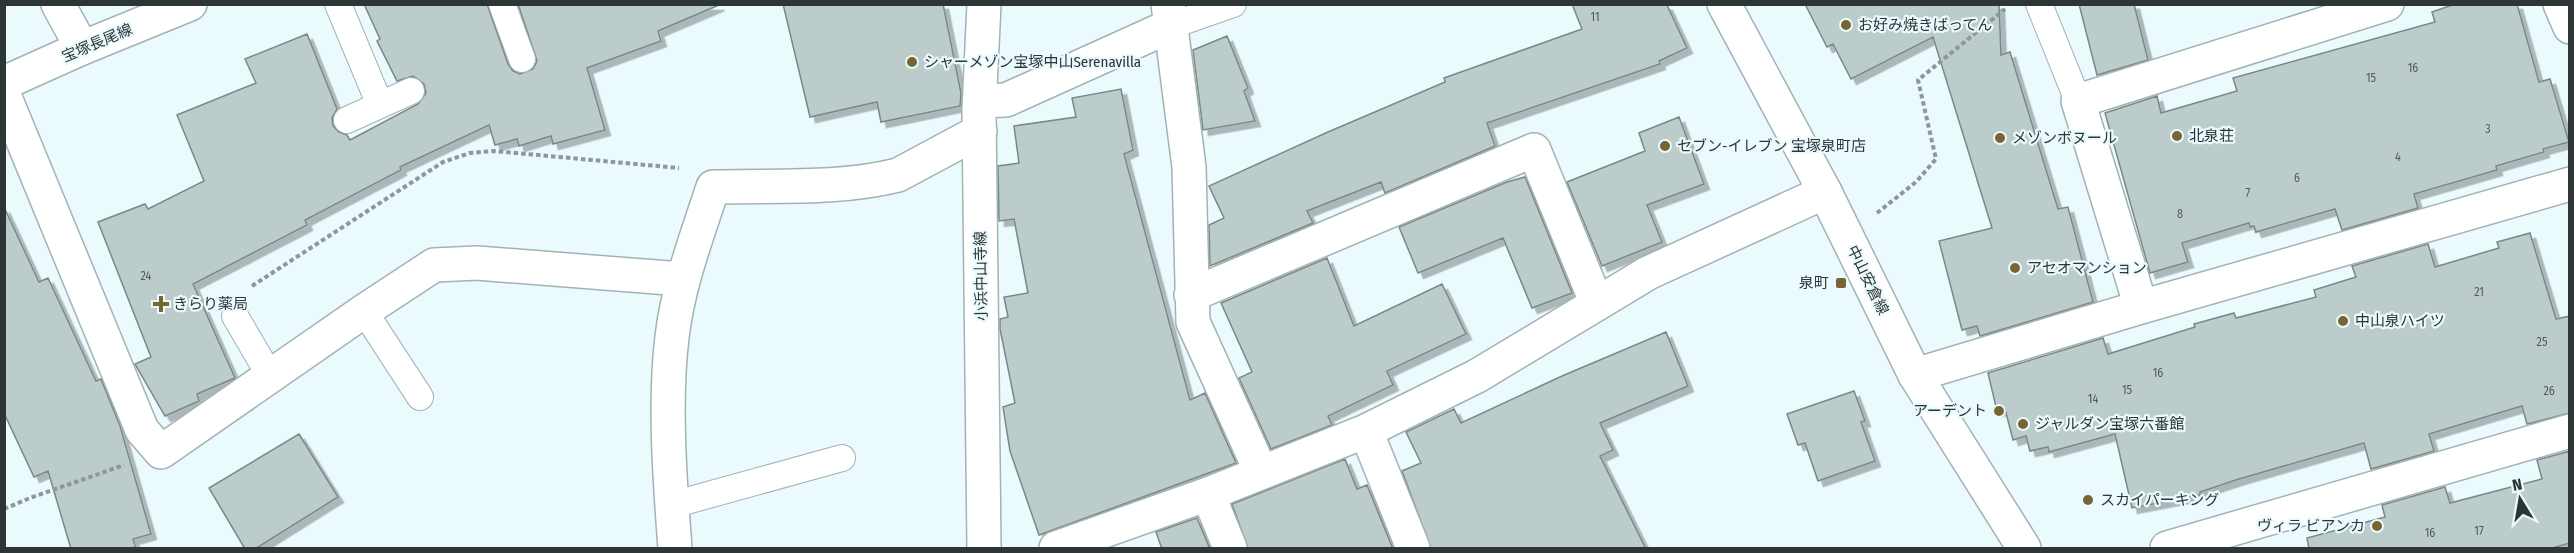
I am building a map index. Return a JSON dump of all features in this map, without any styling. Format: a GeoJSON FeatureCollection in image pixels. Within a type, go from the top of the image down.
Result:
{"type":"FeatureCollection","features":[{"type":"Feature","properties":{"kind":"street"},"geometry":{"type":"LineString","coordinates":[[58,4],[82,48]]}},
{"type":"Feature","properties":{"kind":"street","name":"宝塚長尾線"},"geometry":{"type":"LineString","coordinates":[[4,83],[190,4]]}},
{"type":"Feature","properties":{"kind":"street","name":"小浜中山寺線"},"geometry":{"type":"LineString","coordinates":[[984,4],[980,116],[984,549]]}},
{"type":"Feature","properties":{"kind":"street","name":"中山安倉線"},"geometry":{"type":"LineString","coordinates":[[1724,4],[1825,192],[1915,375],[2024,549]]}},
{"type":"Feature","properties":{"kind":"street"},"geometry":{"type":"LineString","coordinates":[[2141,307],[2078,100],[2387,4]]}},
{"type":"Feature","properties":{"kind":"street"},"geometry":{"type":"LineString","coordinates":[[2560,4],[2570,27]]}},
{"type":"Feature","properties":{"kind":"street"},"geometry":{"type":"LineString","coordinates":[[675,549],[669,412],[672,338],[682,279],[713,187],[848,183],[898,175],[1006,100],[1169,15],[1189,167],[1193,322],[1261,472]]}},
{"type":"Feature","properties":{"kind":"street"},"geometry":{"type":"LineString","coordinates":[[4,95],[141,430],[161,452],[364,310],[434,265],[477,263],[682,279]]}},
{"type":"Feature","properties":{"kind":"street"},"geometry":{"type":"LineString","coordinates":[[1191,295],[1534,150],[1597,304]]}},
{"type":"Feature","properties":{"kind":"street"},"geometry":{"type":"LineString","coordinates":[[1915,375],[2141,307],[2570,184]]}},
{"type":"Feature","properties":{"kind":"street"},"geometry":{"type":"LineString","coordinates":[[1056,549],[1208,494],[1366,431],[1477,376],[1648,273],[1825,192]]}},
{"type":"Feature","properties":{"kind":"street"},"geometry":{"type":"LineString","coordinates":[[1366,431],[1413,549]]}},
{"type":"Feature","properties":{"kind":"street"},"geometry":{"type":"LineString","coordinates":[[2168,549],[2570,431]]}},
{"type":"Feature","properties":{"kind":"street"},"geometry":{"type":"LineString","coordinates":[[1208,494],[1230,549]]}},
{"type":"Feature","properties":{"kind":"lane"},"geometry":{"type":"LineString","coordinates":[[338,4],[380,105]]}},
{"type":"Feature","properties":{"kind":"lane"},"geometry":{"type":"LineString","coordinates":[[502,4],[522,59]]}},
{"type":"Feature","properties":{"kind":"lane"},"geometry":{"type":"LineString","coordinates":[[1169,15],[1233,4]]}},
{"type":"Feature","properties":{"kind":"lane"},"geometry":{"type":"LineString","coordinates":[[2039,4],[2078,100]]}},
{"type":"Feature","properties":{"kind":"lane"},"geometry":{"type":"LineString","coordinates":[[347,120],[411,91]]}},
{"type":"Feature","properties":{"kind":"lane"},"geometry":{"type":"LineString","coordinates":[[364,310],[420,397]]}},
{"type":"Feature","properties":{"kind":"lane"},"geometry":{"type":"LineString","coordinates":[[235,316],[270,376]]}},
{"type":"Feature","properties":{"kind":"lane"},"geometry":{"type":"LineString","coordinates":[[672,505],[842,458]]}},
{"type":"Feature","properties":{"kind":"path"},"geometry":{"type":"LineString","coordinates":[[1876,213],[1916,182],[1936,159],[1918,80],[2011,4]]}},
{"type":"Feature","properties":{"kind":"path"},"geometry":{"type":"LineString","coordinates":[[235,316],[242,292],[443,162],[470,153],[494,151],[695,170],[713,187]]}},
{"type":"Feature","properties":{"kind":"path"},"geometry":{"type":"LineString","coordinates":[[4,509],[161,452]]}},
{"type":"Feature","properties":{"kind":"building"},"geometry":{"type":"Polygon","coordinates":[[[364,4],[487,4],[508,64],[513,71],[520,74],[533,69],[537,61],[518,4],[719,5],[658,31],[661,41],[587,68],[605,130],[553,144],[551,136],[519,146],[517,139],[495,145],[489,125],[400,167],[401,170],[305,220],[307,225],[193,284],[235,378],[197,394],[199,401],[165,416],[135,364],[151,357],[98,222],[145,204],[148,209],[204,181],[177,115],[256,83],[245,59],[307,34],[337,109],[332,118],[333,126],[339,132],[347,135],[350,140],[418,104],[426,93],[424,84],[413,76],[397,81],[377,41],[380,39],[364,4]]]}},
{"type":"Feature","properties":{"kind":"building"},"geometry":{"type":"Polygon","coordinates":[[[783,4],[943,4],[961,93],[960,106],[881,122],[877,102],[810,117],[783,4]]]}},
{"type":"Feature","properties":{"kind":"building"},"geometry":{"type":"Polygon","coordinates":[[[1572,4],[1667,5],[1687,48],[1659,61],[1660,64],[1487,123],[1495,146],[1385,193],[1381,182],[1307,211],[1313,223],[1210,266],[1209,225],[1224,218],[1209,186],[1445,82],[1444,78],[1582,29],[1572,4]]]}},
{"type":"Feature","properties":{"kind":"building"},"geometry":{"type":"Polygon","coordinates":[[[1805,4],[1999,4],[2001,55],[2010,52],[2058,209],[2068,207],[2093,302],[1980,336],[1977,326],[1962,330],[1939,241],[1992,228],[1933,37],[1851,79],[1833,44],[1827,47],[1805,4]]]}},
{"type":"Feature","properties":{"kind":"building"},"geometry":{"type":"Polygon","coordinates":[[[2079,4],[2134,4],[2148,60],[2097,75],[2079,4]]]}},
{"type":"Feature","properties":{"kind":"building"},"geometry":{"type":"Polygon","coordinates":[[[2455,4],[2517,4],[2539,82],[2550,79],[2569,142],[2496,166],[2497,170],[2414,194],[2418,208],[2342,230],[2335,209],[2256,232],[2254,226],[2250,227],[2249,223],[2182,243],[2188,262],[2150,273],[2105,113],[2157,96],[2161,113],[2237,91],[2233,78],[2435,22],[2432,12],[2455,4]]]}},
{"type":"Feature","properties":{"kind":"building"},"geometry":{"type":"Polygon","coordinates":[[[1227,36],[1248,88],[1244,91],[1255,121],[1203,130],[1193,50],[1227,36]]]}},
{"type":"Feature","properties":{"kind":"building"},"geometry":{"type":"Polygon","coordinates":[[[1121,89],[1133,150],[1124,154],[1190,400],[1205,393],[1236,463],[1039,535],[1010,451],[1003,407],[1015,403],[1000,329],[1000,319],[1008,317],[1004,297],[1028,293],[1014,219],[999,221],[998,166],[1019,163],[1014,126],[1076,117],[1072,98],[1121,89]]]}},
{"type":"Feature","properties":{"kind":"building"},"geometry":{"type":"Polygon","coordinates":[[[1679,117],[1704,184],[1647,205],[1662,242],[1602,266],[1567,182],[1645,151],[1639,133],[1679,117]]]}},
{"type":"Feature","properties":{"kind":"building"},"geometry":{"type":"Polygon","coordinates":[[[1525,177],[1572,293],[1532,308],[1503,238],[1418,273],[1399,227],[1507,182],[1525,177]]]}},
{"type":"Feature","properties":{"kind":"building"},"geometry":{"type":"Polygon","coordinates":[[[4,207],[39,282],[48,278],[96,381],[101,379],[120,426],[151,534],[133,539],[136,549],[71,549],[48,471],[34,477],[4,413],[4,207]]]}},
{"type":"Feature","properties":{"kind":"building"},"geometry":{"type":"Polygon","coordinates":[[[2530,233],[2556,319],[2570,316],[2570,413],[2527,424],[2522,406],[2429,434],[2434,451],[2371,469],[2364,443],[2239,479],[2200,492],[2200,495],[2132,508],[2115,434],[2049,452],[2048,447],[2030,451],[2026,436],[2013,440],[2005,409],[1997,411],[1988,373],[2103,338],[2108,354],[2195,327],[2194,324],[2234,313],[2236,318],[2316,297],[2314,290],[2356,277],[2352,266],[2428,244],[2435,267],[2499,248],[2497,242],[2530,233]]]}},
{"type":"Feature","properties":{"kind":"building"},"geometry":{"type":"Polygon","coordinates":[[[1327,258],[1354,326],[1442,284],[1466,334],[1387,371],[1393,385],[1328,416],[1332,425],[1271,449],[1239,378],[1252,372],[1221,303],[1327,258]]]}},
{"type":"Feature","properties":{"kind":"building"},"geometry":{"type":"Polygon","coordinates":[[[1666,332],[1688,386],[1600,423],[1613,450],[1600,456],[1646,549],[1431,549],[1402,471],[1421,463],[1406,432],[1454,409],[1461,423],[1562,376],[1666,332]]]}},
{"type":"Feature","properties":{"kind":"building"},"geometry":{"type":"Polygon","coordinates":[[[1854,391],[1865,421],[1861,422],[1875,461],[1818,481],[1805,443],[1798,445],[1787,414],[1854,391]]]}},
{"type":"Feature","properties":{"kind":"building"},"geometry":{"type":"Polygon","coordinates":[[[299,434],[338,497],[255,549],[245,549],[209,488],[299,434]]]}},
{"type":"Feature","properties":{"kind":"building"},"geometry":{"type":"Polygon","coordinates":[[[2570,451],[2570,543],[2549,549],[2309,549],[2307,538],[2385,517],[2382,505],[2445,487],[2450,503],[2542,479],[2537,460],[2570,451]]]}},
{"type":"Feature","properties":{"kind":"building"},"geometry":{"type":"Polygon","coordinates":[[[1345,459],[1357,489],[1367,485],[1393,549],[1248,549],[1232,504],[1345,459]]]}},
{"type":"Feature","properties":{"kind":"building"},"geometry":{"type":"Polygon","coordinates":[[[1197,518],[1210,549],[1162,549],[1156,532],[1197,518]]]}},
{"type":"Feature","properties":{"kind":"place","name":"お好み焼きばってん"},"geometry":{"type":"Point","coordinates":[1846,25]}},
{"type":"Feature","properties":{"kind":"place","name":"シャーメゾン宝塚中山Serenavilla"},"geometry":{"type":"Point","coordinates":[912,62]}},
{"type":"Feature","properties":{"kind":"place","name":"北泉荘"},"geometry":{"type":"Point","coordinates":[2177,136]}},
{"type":"Feature","properties":{"kind":"place","name":"メゾンボヌール"},"geometry":{"type":"Point","coordinates":[2000,138]}},
{"type":"Feature","properties":{"kind":"place","name":"セブン-イレブン 宝塚泉町店"},"geometry":{"type":"Point","coordinates":[1665,146]}},
{"type":"Feature","properties":{"kind":"place","name":"アセオマンション"},"geometry":{"type":"Point","coordinates":[2015,268]}},
{"type":"Feature","properties":{"kind":"place","name":"泉町"},"geometry":{"type":"Point","coordinates":[1841,283]}},
{"type":"Feature","properties":{"kind":"place","name":"きらり薬局"},"geometry":{"type":"Point","coordinates":[161,304]}},
{"type":"Feature","properties":{"kind":"place","name":"中山泉ハイツ"},"geometry":{"type":"Point","coordinates":[2343,321]}},
{"type":"Feature","properties":{"kind":"place","name":"アーデント"},"geometry":{"type":"Point","coordinates":[1999,411]}},
{"type":"Feature","properties":{"kind":"place","name":"ジャルダン宝塚六番館"},"geometry":{"type":"Point","coordinates":[2023,424]}},
{"type":"Feature","properties":{"kind":"place","name":"スカイパーキング"},"geometry":{"type":"Point","coordinates":[2088,500]}},
{"type":"Feature","properties":{"kind":"place","name":"ヴィラ ビアンカ"},"geometry":{"type":"Point","coordinates":[2377,526]}}]}
